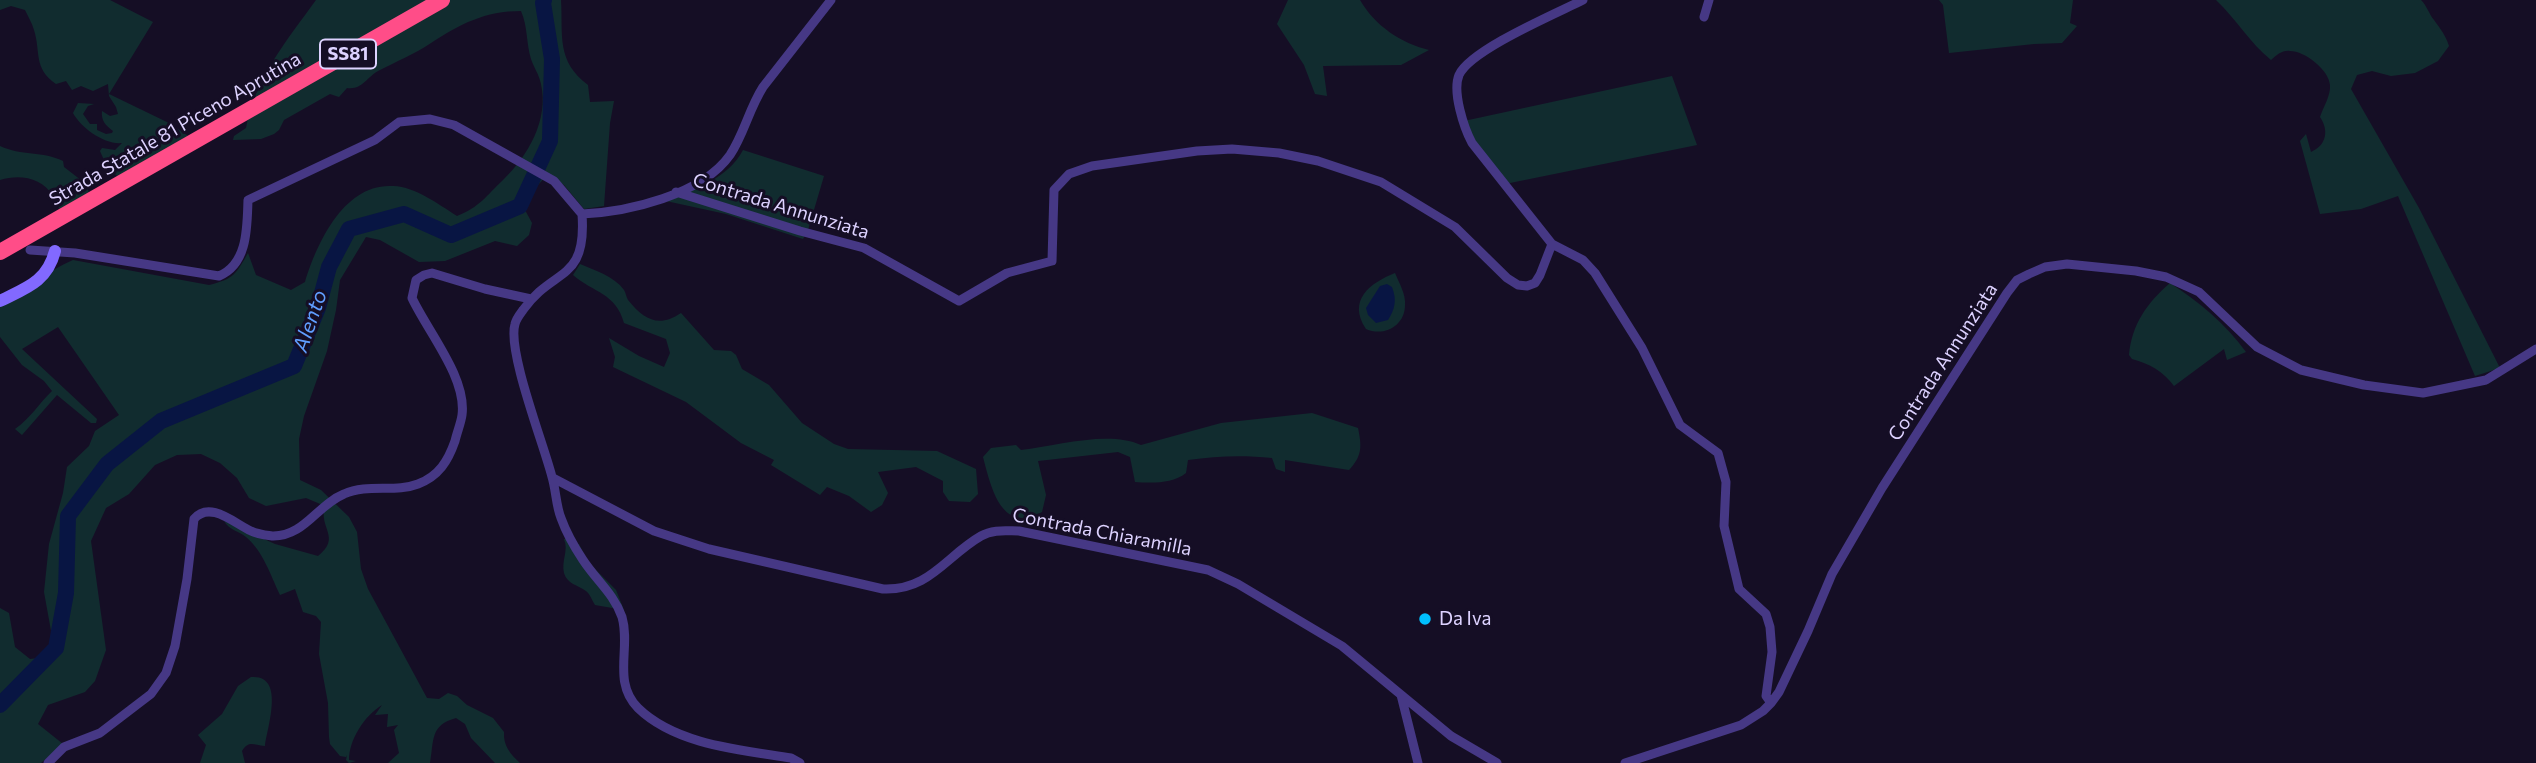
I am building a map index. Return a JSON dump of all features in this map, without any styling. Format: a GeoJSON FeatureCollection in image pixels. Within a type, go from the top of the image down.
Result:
{"type":"FeatureCollection","features":[{"type":"Feature","properties":{"kind":"highway","name":"Strada Statale 81 Piceno Aprutina"},"geometry":{"type":"LineString","coordinates":[[0,252],[442,0]]}},
{"type":"Feature","properties":{"kind":"street","name":"Contrada Annunziata"},"geometry":{"type":"LineString","coordinates":[[582,214],[641,206],[702,180],[719,167],[730,156],[740,138],[754,102],[831,0]]}},
{"type":"Feature","properties":{"kind":"street"},"geometry":{"type":"LineString","coordinates":[[1583,0],[1475,56],[1459,75],[1457,87],[1464,126],[1472,143],[1552,244],[1583,260],[1595,273],[1642,348],[1680,425],[1718,453],[1726,482],[1724,526],[1739,589],[1766,614],[1770,627],[1772,652],[1766,696],[1770,703]]}},
{"type":"Feature","properties":{"kind":"street"},"geometry":{"type":"LineString","coordinates":[[1704,17],[1709,0]]}},
{"type":"Feature","properties":{"kind":"street"},"geometry":{"type":"LineString","coordinates":[[30,250],[75,253],[219,276],[233,268],[239,258],[245,240],[248,200],[375,140],[399,122],[430,119],[454,125],[554,181],[582,214],[582,249],[576,261],[560,278],[531,299],[514,324],[514,339],[522,378],[553,478],[560,517],[583,560],[614,599],[621,617],[624,637],[623,683],[637,707],[676,733],[791,758],[800,763]]}},
{"type":"Feature","properties":{"kind":"street","name":"Contrada Annunziata"},"geometry":{"type":"LineString","coordinates":[[676,192],[864,248],[959,301],[1007,273],[1052,261],[1054,190],[1069,174],[1092,166],[1197,151],[1232,149],[1279,153],[1318,161],[1381,182],[1455,227],[1507,278],[1518,285],[1535,283],[1552,244]]}},
{"type":"Feature","properties":{"kind":"street"},"geometry":{"type":"LineString","coordinates":[[0,301],[26,288],[47,273],[55,251]]}},
{"type":"Feature","properties":{"kind":"street","name":"Contrada Annunziata"},"geometry":{"type":"LineString","coordinates":[[1625,763],[1741,725],[1763,711],[1770,703],[1779,692],[1832,574],[1882,488],[2007,293],[2017,280],[2029,274],[2045,267],[2067,264],[2166,277],[2199,292],[2257,347],[2301,370],[2376,387],[2423,393],[2486,380],[2536,349]]}},
{"type":"Feature","properties":{"kind":"street"},"geometry":{"type":"LineString","coordinates":[[48,763],[64,747],[100,733],[151,694],[166,673],[175,646],[196,515],[209,511],[251,531],[271,536],[285,535],[299,529],[344,494],[360,490],[413,486],[429,479],[442,468],[452,450],[463,414],[458,380],[412,298],[416,280],[424,275],[440,274],[485,289],[531,299]]}},
{"type":"Feature","properties":{"kind":"street","name":"Contrada Chiaramilla"},"geometry":{"type":"LineString","coordinates":[[553,478],[654,531],[709,549],[883,589],[899,590],[925,580],[981,536],[996,531],[1019,530],[1208,570],[1238,584],[1342,646],[1451,736],[1497,763]]}},
{"type":"Feature","properties":{"kind":"street"},"geometry":{"type":"LineString","coordinates":[[1401,695],[1418,763]]}},
{"type":"Feature","properties":{"kind":"green space"},"geometry":{"type":"Polygon","coordinates":[[[0,0],[110,0],[153,22],[109,94],[171,124],[191,138],[121,177],[113,173],[100,151],[102,148],[115,150],[122,143],[108,141],[94,134],[73,113],[78,103],[94,104],[88,106],[83,114],[90,124],[97,124],[97,130],[106,134],[112,133],[102,114],[102,111],[110,116],[118,114],[109,96],[108,84],[93,91],[81,86],[72,90],[66,81],[56,84],[41,66],[34,30],[25,10],[11,6],[0,10],[0,0]]]}},
{"type":"Feature","properties":{"kind":"green space"},"geometry":{"type":"Polygon","coordinates":[[[316,0],[561,0],[563,47],[571,67],[588,85],[590,102],[614,101],[604,206],[584,209],[564,185],[547,175],[530,194],[525,210],[532,223],[529,235],[517,246],[495,241],[445,261],[419,262],[380,240],[366,237],[340,280],[327,351],[304,416],[299,439],[300,480],[321,490],[349,517],[357,532],[361,569],[368,589],[427,698],[439,699],[448,693],[493,718],[504,732],[508,749],[520,763],[495,763],[471,738],[465,724],[456,718],[437,729],[430,763],[388,763],[399,753],[394,730],[398,725],[387,727],[388,714],[375,715],[382,705],[369,715],[355,737],[349,760],[356,761],[349,763],[346,760],[347,755],[340,756],[330,744],[329,737],[328,703],[319,654],[321,622],[316,616],[303,612],[295,589],[280,595],[257,549],[224,521],[275,544],[318,556],[325,549],[329,538],[324,520],[325,506],[306,498],[266,506],[249,498],[237,478],[220,463],[201,454],[177,455],[155,465],[129,494],[106,508],[91,541],[106,650],[95,681],[85,692],[48,705],[38,724],[63,744],[41,763],[0,763],[0,608],[9,613],[15,647],[30,659],[39,658],[48,652],[52,636],[44,592],[49,544],[67,467],[89,446],[95,431],[119,415],[58,327],[22,349],[97,419],[96,423],[91,423],[57,395],[22,435],[15,429],[52,391],[44,381],[22,365],[0,337],[0,305],[73,260],[209,285],[233,275],[248,253],[256,275],[291,290],[305,282],[317,250],[335,218],[360,194],[376,188],[402,187],[426,197],[457,216],[465,213],[477,205],[521,160],[539,124],[543,97],[540,80],[529,53],[521,11],[496,13],[463,25],[378,71],[360,85],[347,88],[339,97],[330,94],[284,120],[274,134],[261,139],[233,140],[234,136],[246,128],[250,110],[264,76],[316,0]]]}},
{"type":"Feature","properties":{"kind":"green space"},"geometry":{"type":"Polygon","coordinates":[[[1288,0],[1360,0],[1373,18],[1390,32],[1429,50],[1401,65],[1323,66],[1327,96],[1315,94],[1304,65],[1277,24],[1288,0]]]}},
{"type":"Feature","properties":{"kind":"green space"},"geometry":{"type":"Polygon","coordinates":[[[1939,0],[2073,0],[2070,23],[2077,26],[2062,43],[1949,53],[1943,5],[1939,0]]]}},
{"type":"Feature","properties":{"kind":"green space"},"geometry":{"type":"Polygon","coordinates":[[[2216,0],[2423,2],[2449,46],[2438,61],[2415,73],[2391,76],[2372,71],[2357,75],[2351,89],[2419,208],[2500,368],[2475,376],[2398,196],[2361,209],[2320,214],[2300,141],[2306,134],[2311,152],[2325,137],[2325,127],[2320,117],[2329,93],[2329,79],[2315,62],[2296,52],[2284,51],[2271,60],[2216,0]]]}},
{"type":"Feature","properties":{"kind":"green space"},"geometry":{"type":"Polygon","coordinates":[[[1672,76],[1697,145],[1505,184],[1472,138],[1464,121],[1672,76]]]}},
{"type":"Feature","properties":{"kind":"green space"},"geometry":{"type":"Polygon","coordinates":[[[0,146],[63,161],[64,167],[86,184],[89,193],[61,212],[53,196],[36,181],[22,177],[0,180],[0,146]]]}},
{"type":"Feature","properties":{"kind":"green space"},"geometry":{"type":"Polygon","coordinates":[[[743,150],[824,176],[803,239],[726,214],[666,201],[719,176],[729,169],[743,150]]]}},
{"type":"Feature","properties":{"kind":"green space"},"geometry":{"type":"Polygon","coordinates":[[[580,264],[615,281],[634,307],[652,320],[666,320],[681,313],[714,350],[731,351],[736,355],[742,369],[769,385],[802,423],[834,444],[848,449],[937,451],[976,469],[978,494],[970,502],[949,501],[943,492],[943,481],[916,467],[878,472],[888,493],[882,505],[871,512],[849,496],[827,487],[820,495],[771,465],[774,460],[741,443],[686,402],[613,367],[615,357],[609,338],[664,367],[670,353],[666,339],[624,323],[616,305],[610,299],[573,275],[580,264]]]}},
{"type":"Feature","properties":{"kind":"green space"},"geometry":{"type":"Polygon","coordinates":[[[1395,273],[1405,301],[1401,319],[1392,328],[1380,332],[1366,329],[1361,319],[1360,301],[1370,287],[1395,273]]]}},
{"type":"Feature","properties":{"kind":"green space"},"geometry":{"type":"Polygon","coordinates":[[[2170,283],[2211,314],[2246,352],[2227,360],[2224,349],[2174,386],[2161,372],[2132,359],[2129,355],[2133,333],[2142,315],[2154,298],[2170,283]]]}},
{"type":"Feature","properties":{"kind":"green space"},"geometry":{"type":"Polygon","coordinates":[[[1312,413],[1358,428],[1360,451],[1349,470],[1285,460],[1285,472],[1276,469],[1272,458],[1219,457],[1188,460],[1186,473],[1180,477],[1148,483],[1135,482],[1130,457],[1118,452],[1038,461],[1046,495],[1042,512],[1028,517],[1017,517],[1007,513],[994,494],[983,457],[991,448],[1016,445],[1021,450],[1082,440],[1113,439],[1141,445],[1221,423],[1312,413]]]}},
{"type":"Feature","properties":{"kind":"green space"},"geometry":{"type":"Polygon","coordinates":[[[569,538],[572,543],[579,544],[588,562],[616,590],[624,610],[595,605],[587,592],[568,580],[563,569],[566,547],[564,539],[569,538]]]}},
{"type":"Feature","properties":{"kind":"green space"},"geometry":{"type":"Polygon","coordinates":[[[251,677],[262,678],[271,693],[271,715],[265,746],[247,745],[242,751],[245,763],[200,763],[206,745],[198,735],[222,714],[238,686],[251,677]]]}},
{"type":"Feature","properties":{"kind":"shaded area"},"geometry":{"type":"Polygon","coordinates":[[[1387,284],[1394,292],[1394,308],[1388,320],[1376,323],[1368,315],[1366,308],[1380,286],[1387,284]]]}},
{"type":"Feature","properties":{"kind":"waterway","name":"Alento"},"geometry":{"type":"LineString","coordinates":[[0,705],[56,648],[66,593],[68,516],[107,464],[161,421],[294,366],[318,308],[329,267],[349,229],[404,214],[451,235],[520,206],[550,141],[552,59],[544,0]]}},
{"type":"Feature","properties":{"kind":"place","name":"Da Iva"},"geometry":{"type":"Point","coordinates":[1425,619]}}]}
